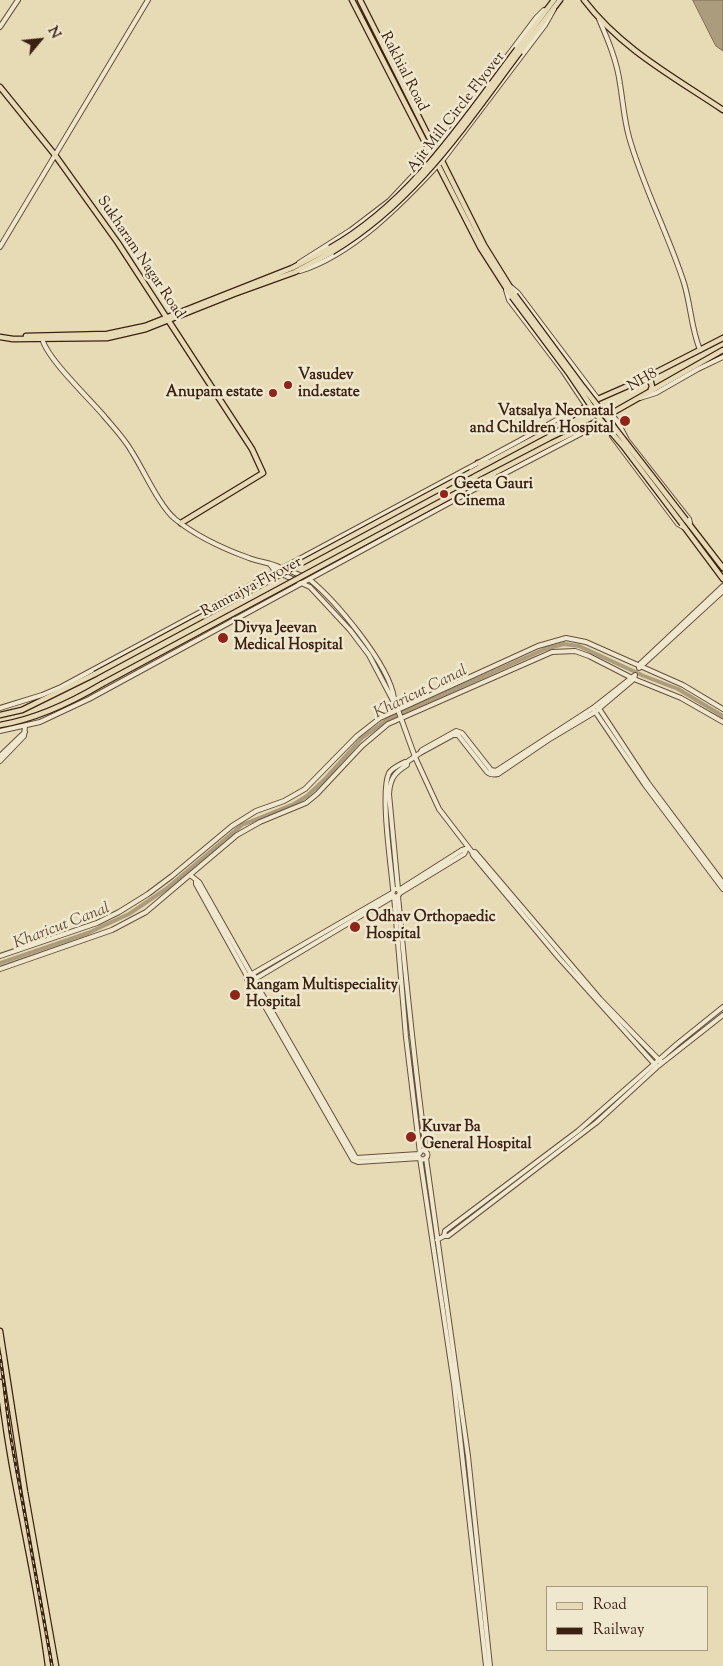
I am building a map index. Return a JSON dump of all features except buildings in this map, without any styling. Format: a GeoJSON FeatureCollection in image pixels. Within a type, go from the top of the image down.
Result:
{"type":"FeatureCollection","features":[{"type":"Feature","properties":{"kind":"main road","name":"Rakhial Road"},"geometry":{"type":"LineString","coordinates":[[352,0],[432,156]]}},
{"type":"Feature","properties":{"kind":"main road","name":"Rakhial Road"},"geometry":{"type":"LineString","coordinates":[[360,0],[436,151]]}},
{"type":"Feature","properties":{"kind":"main road"},"geometry":{"type":"LineString","coordinates":[[552,7],[554,0]]}},
{"type":"Feature","properties":{"kind":"main road"},"geometry":{"type":"LineString","coordinates":[[552,7],[560,0]]}},
{"type":"Feature","properties":{"kind":"main road"},"geometry":{"type":"LineString","coordinates":[[586,0],[600,18],[646,56],[723,109]]}},
{"type":"Feature","properties":{"kind":"main road","name":"Ajit Mill Circle Flyover"},"geometry":{"type":"LineString","coordinates":[[0,336],[13,339],[107,338],[146,329],[293,270],[331,250],[387,207],[425,170],[552,7]]}},
{"type":"Feature","properties":{"kind":"main road","name":"Sukharam Nagar Road"},"geometry":{"type":"LineString","coordinates":[[0,87],[55,155],[118,243],[252,449],[264,473],[181,523]]}},
{"type":"Feature","properties":{"kind":"main road"},"geometry":{"type":"LineString","coordinates":[[442,161],[506,285]]}},
{"type":"Feature","properties":{"kind":"main road"},"geometry":{"type":"LineString","coordinates":[[438,166],[480,248],[599,418],[723,568]]}},
{"type":"Feature","properties":{"kind":"main road"},"geometry":{"type":"LineString","coordinates":[[513,296],[684,522]]}},
{"type":"Feature","properties":{"kind":"main road","name":"NH8"},"geometry":{"type":"LineString","coordinates":[[541,435],[598,399],[644,379],[723,338]]}},
{"type":"Feature","properties":{"kind":"main road","name":"NH8"},"geometry":{"type":"LineString","coordinates":[[494,473],[505,470],[546,445],[612,414],[723,350]]}},
{"type":"Feature","properties":{"kind":"main road"},"geometry":{"type":"LineString","coordinates":[[644,379],[652,384],[650,391]]}},
{"type":"Feature","properties":{"kind":"main road"},"geometry":{"type":"LineString","coordinates":[[541,435],[546,445]]}},
{"type":"Feature","properties":{"kind":"main road","name":"Ramrajya Flyover"},"geometry":{"type":"LineString","coordinates":[[0,715],[22,710],[81,682],[541,435]]}},
{"type":"Feature","properties":{"kind":"main road"},"geometry":{"type":"LineString","coordinates":[[478,463],[490,462]]}},
{"type":"Feature","properties":{"kind":"main road"},"geometry":{"type":"LineString","coordinates":[[487,483],[494,473]]}},
{"type":"Feature","properties":{"kind":"main road","name":"Ramrajya Flyover"},"geometry":{"type":"LineString","coordinates":[[20,721],[40,715],[83,695],[207,626],[494,473]]}},
{"type":"Feature","properties":{"kind":"main road"},"geometry":{"type":"LineString","coordinates":[[689,528],[723,579]]}},
{"type":"Feature","properties":{"kind":"main road"},"geometry":{"type":"LineString","coordinates":[[81,682],[88,673]]}},
{"type":"Feature","properties":{"kind":"main road"},"geometry":{"type":"LineString","coordinates":[[0,725],[20,721]]}},
{"type":"Feature","properties":{"kind":"main road"},"geometry":{"type":"LineString","coordinates":[[0,1331],[13,1422],[56,1666]]}},
{"type":"Feature","properties":{"kind":"main road"},"geometry":{"type":"LineString","coordinates":[[0,1382],[13,1477],[38,1602],[48,1666]]}},
{"type":"Feature","properties":{"kind":"street"},"geometry":{"type":"LineString","coordinates":[[0,27],[18,0]]}},
{"type":"Feature","properties":{"kind":"street"},"geometry":{"type":"LineString","coordinates":[[0,247],[148,0]]}},
{"type":"Feature","properties":{"kind":"street"},"geometry":{"type":"LineString","coordinates":[[293,270],[352,230],[389,201],[432,156],[536,18],[552,7]]}},
{"type":"Feature","properties":{"kind":"street"},"geometry":{"type":"LineString","coordinates":[[293,270],[309,268],[338,253],[395,210],[442,161],[540,32],[552,7]]}},
{"type":"Feature","properties":{"kind":"street"},"geometry":{"type":"LineString","coordinates":[[600,18],[614,58],[626,124],[638,166],[671,244],[685,285],[691,309],[691,324],[700,350]]}},
{"type":"Feature","properties":{"kind":"street"},"geometry":{"type":"LineString","coordinates":[[436,151],[442,161]]}},
{"type":"Feature","properties":{"kind":"street"},"geometry":{"type":"LineString","coordinates":[[432,156],[438,166]]}},
{"type":"Feature","properties":{"kind":"street"},"geometry":{"type":"LineString","coordinates":[[506,285],[518,293],[598,399]]}},
{"type":"Feature","properties":{"kind":"street"},"geometry":{"type":"LineString","coordinates":[[0,708],[42,695],[88,673],[574,410],[585,408],[563,371],[509,300],[506,285]]}},
{"type":"Feature","properties":{"kind":"street"},"geometry":{"type":"LineString","coordinates":[[42,338],[46,349],[59,366],[132,450],[160,499],[174,518],[194,532],[249,558],[309,579],[322,590],[360,634],[383,672],[393,692],[394,700]]}},
{"type":"Feature","properties":{"kind":"street"},"geometry":{"type":"LineString","coordinates":[[634,400],[656,393],[723,357]]}},
{"type":"Feature","properties":{"kind":"street"},"geometry":{"type":"LineString","coordinates":[[598,421],[613,437],[678,524],[689,528],[689,519],[627,440],[612,414]]}},
{"type":"Feature","properties":{"kind":"street"},"geometry":{"type":"LineString","coordinates":[[0,731],[34,724],[89,699],[487,483],[505,470],[584,432],[592,424]]}},
{"type":"Feature","properties":{"kind":"street"},"geometry":{"type":"LineString","coordinates":[[270,564],[275,571],[310,587],[350,630],[369,655],[394,700],[415,757],[439,809],[467,849],[475,852],[600,999],[661,1062]]}},
{"type":"Feature","properties":{"kind":"street"},"geometry":{"type":"LineString","coordinates":[[490,1666],[468,1456],[414,1060],[386,802],[386,785],[391,771],[454,731],[462,732],[491,770],[496,773],[596,708],[634,676],[723,586]]}},
{"type":"Feature","properties":{"kind":"street"},"geometry":{"type":"LineString","coordinates":[[640,668],[723,591]]}},
{"type":"Feature","properties":{"kind":"street"},"geometry":{"type":"LineString","coordinates":[[0,956],[97,923],[148,894],[232,826],[256,811],[284,801],[305,790],[357,736],[380,718],[538,646],[566,638],[586,642],[640,668],[682,685],[723,709]]}},
{"type":"Feature","properties":{"kind":"street"},"geometry":{"type":"LineString","coordinates":[[0,969],[112,930],[146,912],[237,835],[260,822],[306,803],[317,794],[362,746],[388,724],[552,652],[575,651],[589,656],[681,698],[723,722]]}},
{"type":"Feature","properties":{"kind":"street"},"geometry":{"type":"LineString","coordinates":[[596,708],[648,783],[723,883]]}},
{"type":"Feature","properties":{"kind":"street"},"geometry":{"type":"LineString","coordinates":[[596,708],[645,785],[723,889]]}},
{"type":"Feature","properties":{"kind":"street"},"geometry":{"type":"LineString","coordinates":[[0,761],[24,736],[25,726],[20,721]]}},
{"type":"Feature","properties":{"kind":"street"},"geometry":{"type":"LineString","coordinates":[[0,756],[25,732]]}},
{"type":"Feature","properties":{"kind":"street"},"geometry":{"type":"LineString","coordinates":[[252,977],[334,933],[462,850],[467,849]]}},
{"type":"Feature","properties":{"kind":"street"},"geometry":{"type":"LineString","coordinates":[[472,852],[542,937],[656,1066]]}},
{"type":"Feature","properties":{"kind":"street"},"geometry":{"type":"LineString","coordinates":[[190,875],[196,881],[196,884],[356,1158],[419,1155],[423,1151],[426,1152]]}},
{"type":"Feature","properties":{"kind":"street"},"geometry":{"type":"LineString","coordinates":[[396,892],[406,1037],[419,1155],[454,1384],[486,1666]]}},
{"type":"Feature","properties":{"kind":"street"},"geometry":{"type":"LineString","coordinates":[[661,1062],[723,1007]]}},
{"type":"Feature","properties":{"kind":"street"},"geometry":{"type":"LineString","coordinates":[[433,1243],[444,1236],[445,1231],[594,1118],[661,1062],[723,1015]]}},
{"type":"Feature","properties":{"kind":"street"},"geometry":{"type":"LineString","coordinates":[[419,1155],[422,1160],[426,1158]]}},
{"type":"Feature","properties":{"kind":"street"},"geometry":{"type":"LineString","coordinates":[[0,1382],[8,1382]]}},
{"type":"Feature","properties":{"kind":"shaded area"},"geometry":{"type":"Polygon","coordinates":[[[693,0],[723,0],[723,51],[716,46],[693,0]]]}},
{"type":"Feature","properties":{"kind":"waterway","name":"Kharicut Canal"},"geometry":{"type":"LineString","coordinates":[[0,963],[88,933],[129,914],[166,889],[242,825],[294,804],[307,796],[362,738],[388,719],[545,649],[564,644],[579,646],[644,676],[678,689],[723,716]]}},
{"type":"Feature","properties":{"kind":"railway"},"geometry":{"type":"LineString","coordinates":[[0,1355],[10,1433],[52,1666]]}},
{"type":"Feature","properties":{"kind":"place","name":"Vasudev ind.estate"},"geometry":{"type":"Point","coordinates":[288,385]}},
{"type":"Feature","properties":{"kind":"place","name":"Anupam estate"},"geometry":{"type":"Point","coordinates":[273,393]}},
{"type":"Feature","properties":{"kind":"place","name":"Vatsalya Neonatal and Children Hospital"},"geometry":{"type":"Point","coordinates":[625,421]}},
{"type":"Feature","properties":{"kind":"place","name":"Geeta Gauri Cinema"},"geometry":{"type":"Point","coordinates":[444,494]}},
{"type":"Feature","properties":{"kind":"place","name":"Divya Jeevan Medical Hospital"},"geometry":{"type":"Point","coordinates":[223,638]}},
{"type":"Feature","properties":{"kind":"place","name":"Odhav Orthopaedic Hospital"},"geometry":{"type":"Point","coordinates":[355,927]}},
{"type":"Feature","properties":{"kind":"place","name":"Rangam Multispeciality Hospital"},"geometry":{"type":"Point","coordinates":[235,995]}},
{"type":"Feature","properties":{"kind":"place","name":"Kuvar Ba General Hospital"},"geometry":{"type":"Point","coordinates":[411,1137]}}]}
